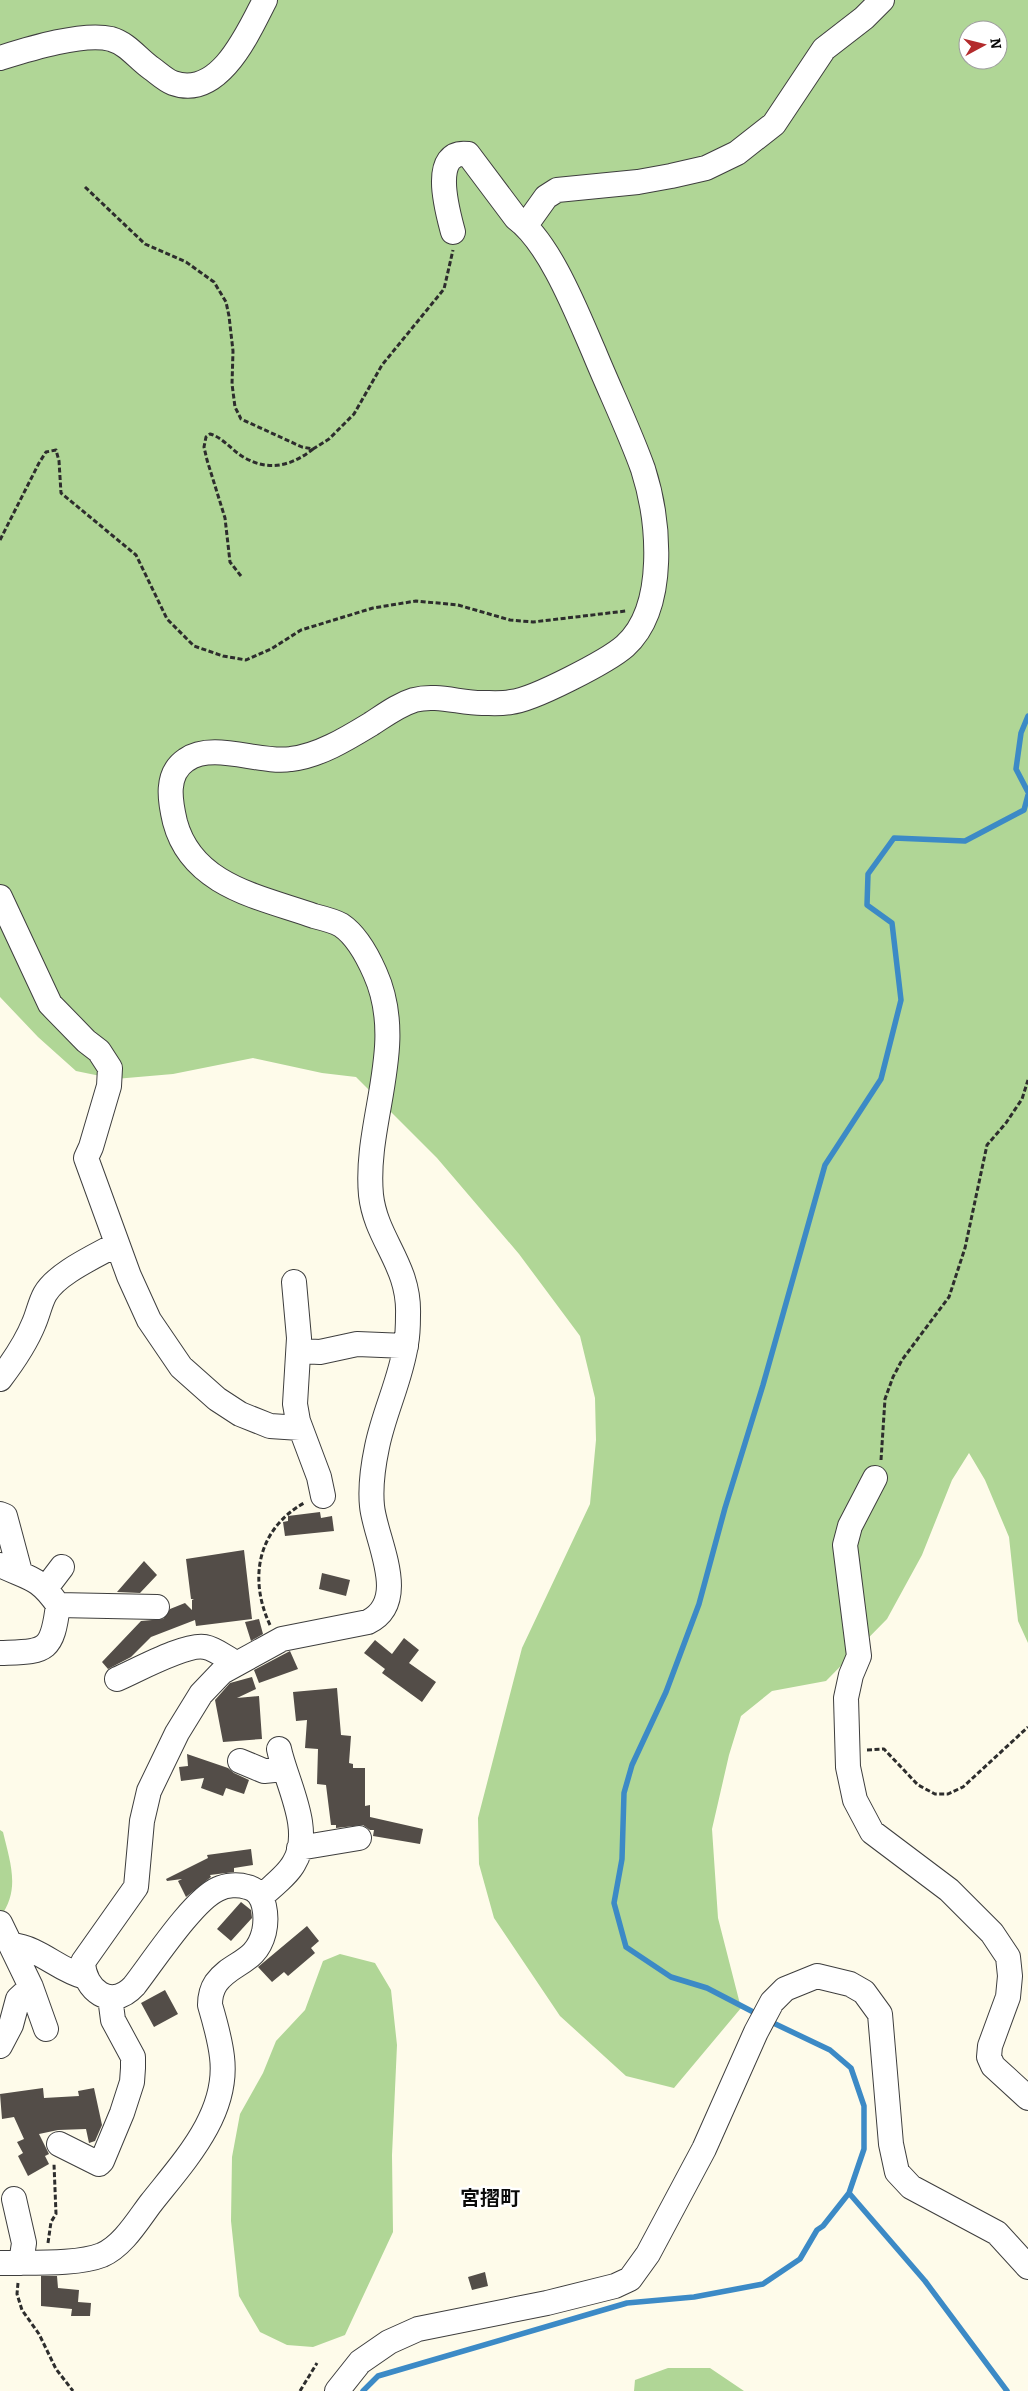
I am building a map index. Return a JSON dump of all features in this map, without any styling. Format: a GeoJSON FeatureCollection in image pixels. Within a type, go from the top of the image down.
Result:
{"type":"FeatureCollection","features":[{"type":"Feature","properties":{"kind":"street"},"geometry":{"type":"LineString","coordinates":[[0,58],[96,36],[114,40],[131,49],[148,66],[172,82],[191,86],[208,82],[221,71],[249,32],[266,0]]}},
{"type":"Feature","properties":{"kind":"street"},"geometry":{"type":"LineString","coordinates":[[526,226],[546,197],[557,190],[638,182],[671,176],[706,168],[738,153],[774,124],[824,49],[864,18],[882,0]]}},
{"type":"Feature","properties":{"kind":"street"},"geometry":{"type":"LineString","coordinates":[[84,1976],[83,1962],[136,1887],[142,1821],[149,1791],[177,1733],[202,1694],[222,1672],[277,1641],[368,1622],[378,1617],[385,1609],[389,1586],[387,1560],[372,1507],[373,1470],[380,1432],[406,1346],[409,1298],[406,1280],[379,1226],[370,1190],[372,1156],[382,1099],[388,1040],[386,1006],[376,975],[362,949],[342,926],[239,890],[214,878],[194,859],[177,830],[168,794],[176,770],[182,762],[194,755],[218,752],[274,761],[298,759],[326,748],[410,701],[426,698],[477,704],[515,702],[549,688],[624,646],[640,626],[649,608],[655,579],[656,548],[651,501],[642,468],[575,308],[547,256],[526,226],[516,218],[468,154],[459,153],[452,156],[443,183],[453,232]]}},
{"type":"Feature","properties":{"kind":"street"},"geometry":{"type":"LineString","coordinates":[[0,898],[50,1004],[86,1041],[99,1051],[110,1068],[109,1086],[92,1147],[86,1158],[129,1276],[150,1320],[181,1367],[217,1399],[240,1414],[270,1426],[300,1428]]}},
{"type":"Feature","properties":{"kind":"street"},"geometry":{"type":"LineString","coordinates":[[0,1379],[10,1366],[34,1324],[45,1294],[52,1285],[69,1272],[117,1244]]}},
{"type":"Feature","properties":{"kind":"street"},"geometry":{"type":"LineString","coordinates":[[294,1282],[299,1351],[295,1404],[300,1428],[319,1477],[323,1496]]}},
{"type":"Feature","properties":{"kind":"street"},"geometry":{"type":"LineString","coordinates":[[299,1351],[320,1352],[357,1344],[406,1346]]}},
{"type":"Feature","properties":{"kind":"street"},"geometry":{"type":"LineString","coordinates":[[875,1478],[850,1526],[845,1545],[859,1656],[851,1675],[846,1698],[848,1758],[855,1800],[872,1832],[949,1890],[992,1933],[1008,1956],[1010,1976],[1008,1998],[990,2046],[989,2057],[993,2066],[1028,2098]]}},
{"type":"Feature","properties":{"kind":"street"},"geometry":{"type":"LineString","coordinates":[[0,1514],[4,1516],[6,1521],[10,1568],[52,1596],[157,1607]]}},
{"type":"Feature","properties":{"kind":"street"},"geometry":{"type":"LineString","coordinates":[[0,1653],[36,1651],[47,1646],[55,1630],[52,1596],[62,1567]]}},
{"type":"Feature","properties":{"kind":"street"},"geometry":{"type":"LineString","coordinates":[[117,1679],[163,1658],[190,1648],[202,1646],[212,1649],[236,1664]]}},
{"type":"Feature","properties":{"kind":"street"},"geometry":{"type":"LineString","coordinates":[[240,1761],[264,1771],[282,1759],[296,1800],[300,1825],[299,1848],[294,1863],[261,1897]]}},
{"type":"Feature","properties":{"kind":"street"},"geometry":{"type":"LineString","coordinates":[[299,1848],[359,1838]]}},
{"type":"Feature","properties":{"kind":"street"},"geometry":{"type":"LineString","coordinates":[[5,1937],[42,1955],[71,1973],[84,1976],[96,1990],[110,1997],[124,1995],[130,1991],[200,1901],[217,1889],[227,1886],[246,1886],[254,1890],[261,1897],[265,1918],[261,1942],[251,1958],[216,1983],[210,1996],[210,2005],[223,2058],[223,2076],[214,2111],[198,2144],[134,2224],[110,2250],[94,2257],[15,2259],[23,2232],[14,2199]]}},
{"type":"Feature","properties":{"kind":"street"},"geometry":{"type":"LineString","coordinates":[[5,1937],[31,1987],[46,2029]]}},
{"type":"Feature","properties":{"kind":"street"},"geometry":{"type":"LineString","coordinates":[[337,2391],[360,2362],[390,2342],[418,2329],[555,2301],[615,2286],[630,2279],[648,2254],[704,2149],[756,2032],[772,2002],[786,1989],[817,1976],[850,1984],[864,1992],[880,2014],[891,2144],[897,2172],[911,2186],[997,2232],[1028,2267]]}},
{"type":"Feature","properties":{"kind":"street"},"geometry":{"type":"LineString","coordinates":[[0,2046],[12,2026],[18,1999],[31,1987]]}},
{"type":"Feature","properties":{"kind":"street"},"geometry":{"type":"LineString","coordinates":[[59,2144],[98,2164],[102,2160],[122,2113],[132,2082],[133,2057],[113,2020],[110,1997]]}},
{"type":"Feature","properties":{"kind":"path"},"geometry":{"type":"LineString","coordinates":[[85,187],[145,244],[186,262],[214,282],[226,302],[229,316],[234,351],[233,392],[235,407],[241,419],[302,447],[314,449]]}},
{"type":"Feature","properties":{"kind":"path"},"geometry":{"type":"LineString","coordinates":[[241,576],[230,562],[225,518],[204,447],[206,437],[210,434],[217,436],[244,458],[264,465],[288,465],[298,461],[329,439],[354,414],[382,366],[444,289],[453,254],[453,232]]}},
{"type":"Feature","properties":{"kind":"path"},"geometry":{"type":"LineString","coordinates":[[0,540],[39,463],[46,452],[56,450],[59,461],[61,493],[136,555],[167,619],[194,646],[222,656],[246,660],[271,649],[301,630],[373,608],[416,601],[458,605],[510,620],[533,622],[649,608]]}},
{"type":"Feature","properties":{"kind":"path"},"geometry":{"type":"LineString","coordinates":[[875,1478],[882,1450],[885,1399],[893,1377],[902,1360],[949,1297],[965,1248],[987,1145],[1006,1123],[1022,1099],[1028,1080]]}},
{"type":"Feature","properties":{"kind":"path"},"geometry":{"type":"LineString","coordinates":[[277,1641],[266,1617],[258,1580],[259,1564],[266,1542],[278,1522],[287,1514],[323,1496]]}},
{"type":"Feature","properties":{"kind":"path"},"geometry":{"type":"LineString","coordinates":[[848,1758],[870,1748],[884,1749],[918,1785],[935,1794],[948,1794],[963,1787],[1028,1726]]}},
{"type":"Feature","properties":{"kind":"path"},"geometry":{"type":"LineString","coordinates":[[59,2144],[54,2147],[56,2214],[51,2222],[46,2250],[15,2259],[19,2303],[39,2334],[56,2369],[73,2391]]}},
{"type":"Feature","properties":{"kind":"path"},"geometry":{"type":"LineString","coordinates":[[300,2391],[317,2363]]}},
{"type":"Feature","properties":{"kind":"green space"},"geometry":{"type":"Polygon","coordinates":[[[0,0],[1028,0],[1028,1643],[1018,1621],[1009,1537],[985,1480],[969,1453],[952,1480],[922,1555],[887,1619],[826,1681],[772,1691],[741,1716],[729,1755],[712,1829],[718,1918],[741,2008],[674,2088],[626,2076],[560,2016],[494,1918],[479,1864],[478,1818],[522,1648],[590,1504],[596,1440],[595,1398],[580,1336],[519,1254],[437,1158],[356,1077],[322,1073],[253,1058],[173,1074],[115,1079],[76,1071],[38,1037],[0,997],[0,0]]]}},
{"type":"Feature","properties":{"kind":"green space"},"geometry":{"type":"Polygon","coordinates":[[[0,1830],[3,1832],[11,1865],[12,1886],[10,1897],[0,1917],[0,1830]]]}},
{"type":"Feature","properties":{"kind":"green space"},"geometry":{"type":"Polygon","coordinates":[[[340,1954],[375,1963],[391,1990],[397,2045],[392,2155],[393,2232],[345,2335],[313,2347],[287,2345],[260,2332],[239,2296],[231,2221],[232,2157],[240,2114],[263,2073],[276,2041],[305,2010],[323,1961],[340,1954]]]}},
{"type":"Feature","properties":{"kind":"green space"},"geometry":{"type":"Polygon","coordinates":[[[668,2368],[710,2368],[744,2391],[634,2391],[635,2380],[668,2368]]]}},
{"type":"Feature","properties":{"kind":"building"},"geometry":{"type":"Polygon","coordinates":[[[320,1512],[321,1518],[332,1516],[334,1531],[285,1536],[283,1522],[288,1521],[288,1516],[320,1512]]]}},
{"type":"Feature","properties":{"kind":"building"},"geometry":{"type":"Polygon","coordinates":[[[244,1550],[252,1619],[196,1626],[195,1620],[151,1637],[131,1657],[108,1669],[102,1662],[141,1621],[163,1619],[170,1609],[185,1603],[192,1610],[192,1600],[194,1599],[191,1599],[186,1559],[244,1550]]]}},
{"type":"Feature","properties":{"kind":"building"},"geometry":{"type":"Polygon","coordinates":[[[144,1561],[157,1575],[140,1593],[117,1592],[144,1561]]]}},
{"type":"Feature","properties":{"kind":"building"},"geometry":{"type":"Polygon","coordinates":[[[322,1573],[350,1580],[346,1596],[319,1589],[322,1573]]]}},
{"type":"Feature","properties":{"kind":"building"},"geometry":{"type":"Polygon","coordinates":[[[259,1619],[263,1634],[251,1641],[245,1622],[259,1619]]]}},
{"type":"Feature","properties":{"kind":"building"},"geometry":{"type":"Polygon","coordinates":[[[404,1638],[419,1650],[409,1663],[436,1682],[422,1702],[382,1673],[385,1669],[364,1653],[375,1640],[392,1654],[404,1638]]]}},
{"type":"Feature","properties":{"kind":"building"},"geometry":{"type":"Polygon","coordinates":[[[290,1651],[298,1669],[259,1683],[254,1670],[290,1651]]]}},
{"type":"Feature","properties":{"kind":"building"},"geometry":{"type":"Polygon","coordinates":[[[252,1677],[256,1689],[237,1698],[259,1696],[262,1739],[223,1742],[215,1700],[230,1683],[252,1677]]]}},
{"type":"Feature","properties":{"kind":"building"},"geometry":{"type":"Polygon","coordinates":[[[337,1688],[341,1735],[351,1736],[349,1763],[353,1764],[353,1768],[365,1768],[365,1806],[370,1805],[370,1817],[423,1829],[420,1844],[373,1836],[374,1830],[370,1830],[363,1825],[336,1828],[336,1825],[331,1825],[326,1785],[317,1784],[318,1749],[305,1748],[307,1720],[296,1721],[293,1692],[337,1688]]]}},
{"type":"Feature","properties":{"kind":"building"},"geometry":{"type":"Polygon","coordinates":[[[187,1754],[228,1768],[249,1780],[244,1794],[226,1788],[223,1796],[201,1788],[204,1778],[181,1781],[179,1767],[188,1766],[187,1754]]]}},
{"type":"Feature","properties":{"kind":"building"},"geometry":{"type":"Polygon","coordinates":[[[251,1849],[253,1865],[234,1868],[234,1872],[210,1875],[211,1877],[186,1897],[178,1881],[182,1879],[167,1881],[166,1879],[208,1858],[207,1855],[251,1849]]]}},
{"type":"Feature","properties":{"kind":"building"},"geometry":{"type":"Polygon","coordinates":[[[241,1902],[251,1910],[252,1918],[231,1941],[217,1929],[241,1902]]]}},
{"type":"Feature","properties":{"kind":"building"},"geometry":{"type":"Polygon","coordinates":[[[307,1926],[319,1941],[311,1948],[315,1953],[288,1976],[284,1972],[272,1982],[258,1967],[307,1926]]]}},
{"type":"Feature","properties":{"kind":"building"},"geometry":{"type":"Polygon","coordinates":[[[165,1990],[178,2014],[154,2027],[141,2003],[165,1990]]]}},
{"type":"Feature","properties":{"kind":"building"},"geometry":{"type":"Polygon","coordinates":[[[43,2088],[44,2098],[79,2096],[78,2091],[94,2088],[102,2125],[95,2141],[89,2143],[86,2129],[58,2130],[39,2134],[49,2154],[45,2156],[49,2164],[28,2176],[18,2156],[23,2153],[17,2142],[24,2139],[14,2117],[2,2119],[0,2094],[43,2088]]]}},
{"type":"Feature","properties":{"kind":"building"},"geometry":{"type":"Polygon","coordinates":[[[485,2272],[488,2286],[472,2290],[468,2277],[485,2272]]]}},
{"type":"Feature","properties":{"kind":"building"},"geometry":{"type":"Polygon","coordinates":[[[41,2276],[57,2276],[58,2288],[79,2290],[78,2302],[91,2303],[90,2316],[71,2316],[72,2309],[41,2306],[41,2276]]]}},
{"type":"Feature","properties":{"kind":"waterway"},"geometry":{"type":"LineString","coordinates":[[1028,716],[1021,733],[1016,769],[1028,792]]}},
{"type":"Feature","properties":{"kind":"waterway"},"geometry":{"type":"LineString","coordinates":[[759,2015],[707,1988],[671,1977],[626,1947],[614,1903],[622,1859],[624,1793],[632,1765],[666,1692],[699,1604],[825,1165],[881,1079],[901,1000],[892,923],[867,905],[868,874],[894,838],[965,841],[1024,810],[1028,795]]}},
{"type":"Feature","properties":{"kind":"waterway"},"geometry":{"type":"LineString","coordinates":[[363,2391],[378,2376],[627,2303],[694,2297],[763,2284],[800,2259],[817,2230],[823,2226],[849,2193],[864,2149],[864,2106],[851,2068],[830,2050],[767,2020]]}},
{"type":"Feature","properties":{"kind":"waterway"},"geometry":{"type":"LineString","coordinates":[[849,2193],[925,2281],[1007,2391]]}},
{"type":"Feature","properties":{"kind":"district","name":"宮摺町"},"geometry":{"type":"Point","coordinates":[490,2198]}}]}
